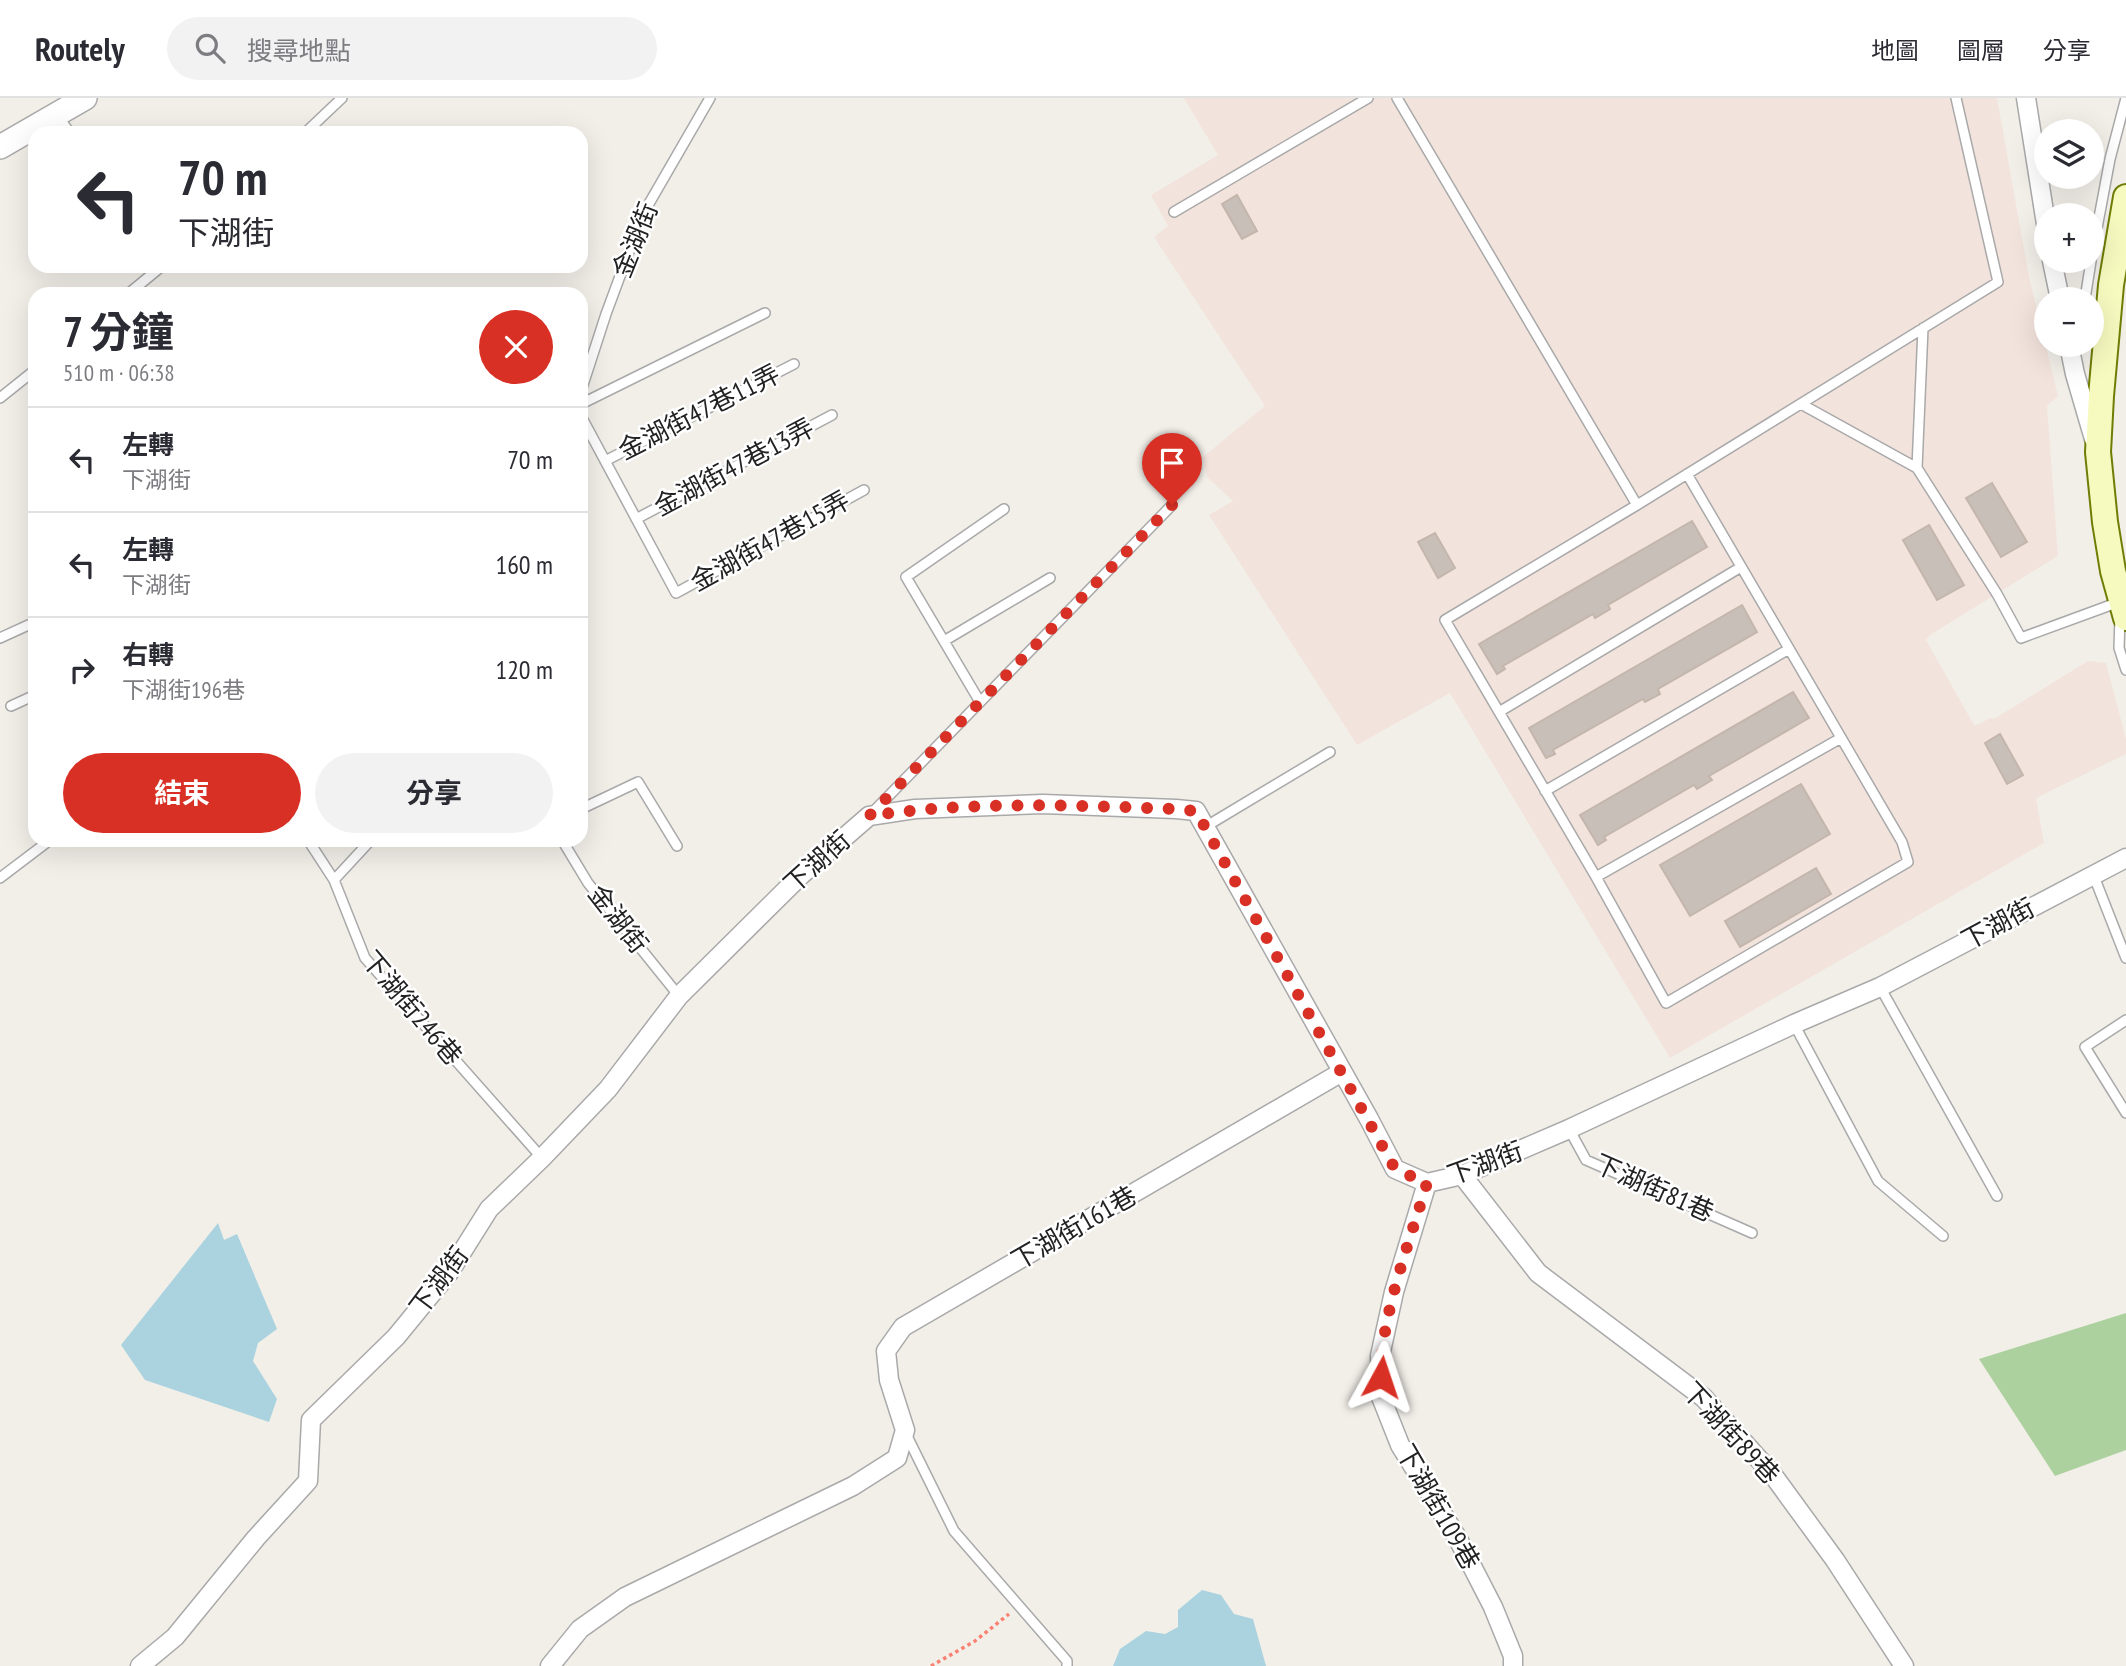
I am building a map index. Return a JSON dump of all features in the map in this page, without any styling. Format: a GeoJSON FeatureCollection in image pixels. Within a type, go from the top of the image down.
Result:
{"type":"FeatureCollection","features":[{"type":"Feature","properties":{"kind":"main road"},"geometry":{"type":"LineString","coordinates":[[2124,606],[2113,570],[2098,452],[2111,285],[2126,197]]}},
{"type":"Feature","properties":{"kind":"street"},"geometry":{"type":"LineString","coordinates":[[64,124],[85,98]]}},
{"type":"Feature","properties":{"kind":"street"},"geometry":{"type":"LineString","coordinates":[[2026,98],[2043,203]]}},
{"type":"Feature","properties":{"kind":"street"},"geometry":{"type":"LineString","coordinates":[[0,147],[28,137]]}},
{"type":"Feature","properties":{"kind":"street"},"geometry":{"type":"LineString","coordinates":[[2071,357],[2098,452]]}},
{"type":"Feature","properties":{"kind":"street","name":"下湖街"},"geometry":{"type":"LineString","coordinates":[[140,1666],[175,1637],[256,1538],[308,1481],[312,1420],[396,1337],[450,1271],[489,1209],[608,1089],[678,996],[801,874],[869,816],[915,809],[1056,805],[1196,811],[1395,1169],[1427,1183],[1462,1175],[1569,1129],[1880,987],[2126,858]]}},
{"type":"Feature","properties":{"kind":"street","name":"下湖街161巷"},"geometry":{"type":"LineString","coordinates":[[905,1430],[889,1380],[886,1351],[903,1327],[1342,1072]]}},
{"type":"Feature","properties":{"kind":"street","name":"下湖街89巷"},"geometry":{"type":"LineString","coordinates":[[1462,1175],[1538,1273],[1704,1398],[1773,1475],[1835,1560],[1904,1666]]}},
{"type":"Feature","properties":{"kind":"street","name":"下湖街109巷"},"geometry":{"type":"LineString","coordinates":[[1427,1183],[1394,1292],[1380,1356],[1381,1397],[1400,1446],[1458,1539],[1493,1606],[1513,1656],[1513,1666]]}},
{"type":"Feature","properties":{"kind":"street"},"geometry":{"type":"LineString","coordinates":[[550,1666],[580,1629],[625,1597],[853,1486],[897,1458],[905,1430]]}},
{"type":"Feature","properties":{"kind":"lane"},"geometry":{"type":"LineString","coordinates":[[312,126],[342,98]]}},
{"type":"Feature","properties":{"kind":"lane","name":"金湖街"},"geometry":{"type":"LineString","coordinates":[[588,369],[643,214],[710,98]]}},
{"type":"Feature","properties":{"kind":"lane"},"geometry":{"type":"LineString","coordinates":[[1174,212],[1368,98]]}},
{"type":"Feature","properties":{"kind":"lane"},"geometry":{"type":"LineString","coordinates":[[1397,98],[1637,505]]}},
{"type":"Feature","properties":{"kind":"lane"},"geometry":{"type":"LineString","coordinates":[[1687,474],[1902,842],[1908,862],[1666,1003],[1596,877],[1445,620],[1998,282],[1956,98]]}},
{"type":"Feature","properties":{"kind":"lane"},"geometry":{"type":"LineString","coordinates":[[2102,203],[2126,98]]}},
{"type":"Feature","properties":{"kind":"lane"},"geometry":{"type":"LineString","coordinates":[[136,287],[154,273]]}},
{"type":"Feature","properties":{"kind":"lane"},"geometry":{"type":"LineString","coordinates":[[588,401],[765,313]]}},
{"type":"Feature","properties":{"kind":"lane"},"geometry":{"type":"LineString","coordinates":[[1917,468],[1923,328]]}},
{"type":"Feature","properties":{"kind":"lane"},"geometry":{"type":"LineString","coordinates":[[2075,374],[2077,357]]}},
{"type":"Feature","properties":{"kind":"lane","name":"金湖街47巷11弄"},"geometry":{"type":"LineString","coordinates":[[605,461],[794,364]]}},
{"type":"Feature","properties":{"kind":"lane"},"geometry":{"type":"LineString","coordinates":[[2,393],[28,375]]}},
{"type":"Feature","properties":{"kind":"lane"},"geometry":{"type":"LineString","coordinates":[[1801,404],[1917,468],[1997,594],[2021,638],[2124,606],[2119,648],[2126,670]]}},
{"type":"Feature","properties":{"kind":"lane","name":"金湖街47巷13弄"},"geometry":{"type":"LineString","coordinates":[[636,519],[832,415]]}},
{"type":"Feature","properties":{"kind":"lane"},"geometry":{"type":"LineString","coordinates":[[588,429],[636,519]]}},
{"type":"Feature","properties":{"kind":"lane","name":"金湖街47巷15弄"},"geometry":{"type":"LineString","coordinates":[[636,519],[676,593],[864,490]]}},
{"type":"Feature","properties":{"kind":"lane"},"geometry":{"type":"LineString","coordinates":[[869,816],[1172,505]]}},
{"type":"Feature","properties":{"kind":"lane"},"geometry":{"type":"LineString","coordinates":[[980,702],[906,577],[1004,509]]}},
{"type":"Feature","properties":{"kind":"lane"},"geometry":{"type":"LineString","coordinates":[[1499,712],[1741,567]]}},
{"type":"Feature","properties":{"kind":"lane"},"geometry":{"type":"LineString","coordinates":[[944,641],[1050,578]]}},
{"type":"Feature","properties":{"kind":"lane"},"geometry":{"type":"LineString","coordinates":[[0,638],[28,625]]}},
{"type":"Feature","properties":{"kind":"lane"},"geometry":{"type":"LineString","coordinates":[[1545,791],[1789,649]]}},
{"type":"Feature","properties":{"kind":"lane"},"geometry":{"type":"LineString","coordinates":[[11,705],[28,698]]}},
{"type":"Feature","properties":{"kind":"lane"},"geometry":{"type":"LineString","coordinates":[[1596,877],[1841,738]]}},
{"type":"Feature","properties":{"kind":"lane"},"geometry":{"type":"LineString","coordinates":[[1205,827],[1330,752]]}},
{"type":"Feature","properties":{"kind":"lane"},"geometry":{"type":"LineString","coordinates":[[588,806],[638,782],[677,846]]}},
{"type":"Feature","properties":{"kind":"lane"},"geometry":{"type":"LineString","coordinates":[[0,878],[41,847]]}},
{"type":"Feature","properties":{"kind":"lane","name":"下湖街246巷"},"geometry":{"type":"LineString","coordinates":[[313,847],[334,880],[365,958],[542,1158]]}},
{"type":"Feature","properties":{"kind":"lane"},"geometry":{"type":"LineString","coordinates":[[334,880],[365,847]]}},
{"type":"Feature","properties":{"kind":"lane","name":"金湖街"},"geometry":{"type":"LineString","coordinates":[[566,847],[588,883],[678,996]]}},
{"type":"Feature","properties":{"kind":"lane"},"geometry":{"type":"LineString","coordinates":[[2093,874],[2126,958]]}},
{"type":"Feature","properties":{"kind":"lane"},"geometry":{"type":"LineString","coordinates":[[1880,987],[1997,1196]]}},
{"type":"Feature","properties":{"kind":"lane"},"geometry":{"type":"LineString","coordinates":[[2126,1020],[2085,1047],[2126,1113]]}},
{"type":"Feature","properties":{"kind":"lane"},"geometry":{"type":"LineString","coordinates":[[1794,1024],[1878,1181],[1943,1236]]}},
{"type":"Feature","properties":{"kind":"lane","name":"下湖街81巷"},"geometry":{"type":"LineString","coordinates":[[1569,1129],[1586,1160],[1752,1233]]}},
{"type":"Feature","properties":{"kind":"lane"},"geometry":{"type":"LineString","coordinates":[[905,1430],[954,1531],[1066,1661],[1067,1666]]}},
{"type":"Feature","properties":{"kind":"path"},"geometry":{"type":"LineString","coordinates":[[931,1666],[975,1641],[1019,1606]]}},
{"type":"Feature","properties":{"kind":"shaded area"},"geometry":{"type":"Polygon","coordinates":[[[1184,98],[1997,98],[2034,298],[2034,357],[2048,357],[2058,396],[2047,406],[2058,556],[1926,640],[1974,725],[1990,718],[1994,719],[2088,661],[2106,663],[2126,739],[2126,754],[2036,798],[2044,843],[1670,1058],[1450,693],[1357,745],[1209,515],[1233,501],[1207,477],[1203,457],[1265,406],[1154,237],[1168,226],[1151,195],[1218,155],[1184,98]]]}},
{"type":"Feature","properties":{"kind":"green space"},"geometry":{"type":"Polygon","coordinates":[[[2126,1313],[2126,1450],[2055,1476],[1979,1359],[2126,1313]]]}},
{"type":"Feature","properties":{"kind":"water"},"geometry":{"type":"Polygon","coordinates":[[[218,1223],[224,1240],[237,1234],[277,1329],[258,1343],[253,1361],[277,1399],[269,1422],[145,1380],[121,1345],[218,1223]]]}},
{"type":"Feature","properties":{"kind":"water"},"geometry":{"type":"Polygon","coordinates":[[[1202,1590],[1221,1595],[1234,1614],[1253,1619],[1266,1666],[1113,1666],[1120,1649],[1146,1631],[1165,1634],[1178,1627],[1178,1610],[1202,1590]]]}},
{"type":"Feature","properties":{"kind":"building"},"geometry":{"type":"Polygon","coordinates":[[[1237,195],[1257,231],[1242,239],[1222,204],[1237,195]]]}},
{"type":"Feature","properties":{"kind":"building"},"geometry":{"type":"Polygon","coordinates":[[[1992,483],[2027,542],[2001,557],[1966,498],[1992,483]]]}},
{"type":"Feature","properties":{"kind":"building"},"geometry":{"type":"Polygon","coordinates":[[[1692,521],[1707,547],[1608,605],[1610,609],[1595,618],[1593,614],[1503,666],[1505,669],[1497,674],[1479,644],[1692,521]]]}},
{"type":"Feature","properties":{"kind":"building"},"geometry":{"type":"Polygon","coordinates":[[[1929,525],[1964,585],[1937,600],[1903,540],[1929,525]]]}},
{"type":"Feature","properties":{"kind":"building"},"geometry":{"type":"Polygon","coordinates":[[[1435,533],[1455,568],[1438,578],[1418,542],[1435,533]]]}},
{"type":"Feature","properties":{"kind":"building"},"geometry":{"type":"Polygon","coordinates":[[[1742,605],[1757,632],[1658,689],[1660,694],[1645,702],[1643,699],[1553,750],[1555,754],[1546,758],[1529,728],[1742,605]]]}},
{"type":"Feature","properties":{"kind":"building"},"geometry":{"type":"Polygon","coordinates":[[[1793,692],[1809,718],[1709,776],[1712,780],[1697,789],[1694,785],[1604,837],[1606,840],[1598,845],[1580,815],[1793,692]]]}},
{"type":"Feature","properties":{"kind":"building"},"geometry":{"type":"Polygon","coordinates":[[[2000,734],[2023,775],[2007,784],[1985,743],[2000,734]]]}},
{"type":"Feature","properties":{"kind":"building"},"geometry":{"type":"Polygon","coordinates":[[[1801,784],[1830,834],[1690,916],[1660,865],[1801,784]]]}},
{"type":"Feature","properties":{"kind":"building"},"geometry":{"type":"Polygon","coordinates":[[[1816,868],[1831,894],[1740,947],[1725,921],[1816,868]]]}},
{"type":"Feature","properties":{"kind":"route"},"geometry":{"type":"LineString","coordinates":[[1172,505],[869,816],[915,809],[1043,804],[1196,811],[1395,1169],[1427,1183],[1394,1292],[1380,1356],[1381,1377]]}}]}
